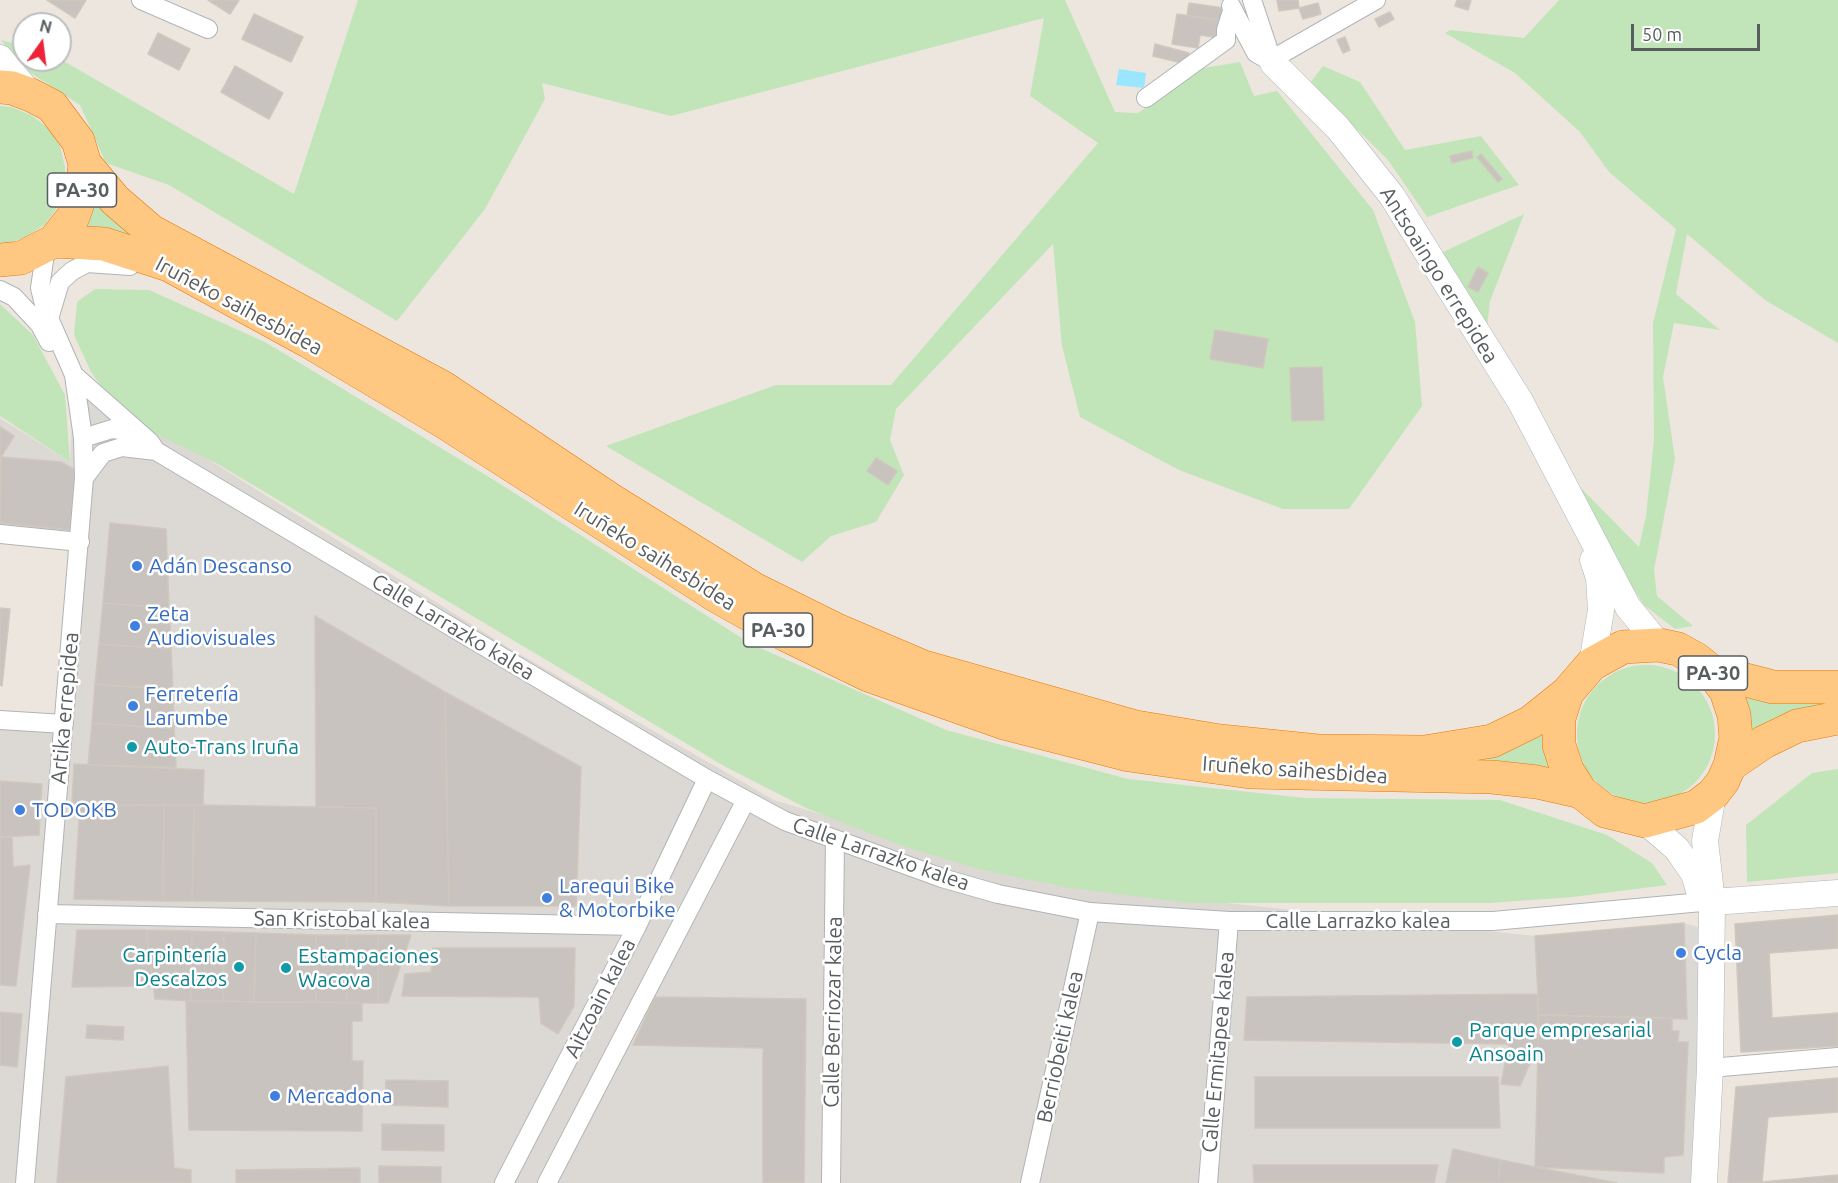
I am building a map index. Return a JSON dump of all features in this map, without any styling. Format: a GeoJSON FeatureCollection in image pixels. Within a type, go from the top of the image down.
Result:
{"type":"FeatureCollection","features":[{"type":"Feature","properties":{"kind":"highway","name":"PA-30"},"geometry":{"type":"LineString","coordinates":[[0,87],[12,87],[32,94],[52,106],[68,124],[78,141],[85,164],[82,191],[73,217],[50,244],[21,258],[0,260]]}},
{"type":"Feature","properties":{"kind":"highway","name":"Iruñeko saihesbidea"},"geometry":{"type":"LineString","coordinates":[[85,164],[115,200],[151,231],[442,387],[611,500],[754,589],[839,631],[921,666],[1136,727],[1220,741],[1318,751],[1425,752],[1492,741],[1531,722],[1567,693]]}},
{"type":"Feature","properties":{"kind":"highway","name":"Iruñeko saihesbidea"},"geometry":{"type":"LineString","coordinates":[[50,244],[104,244],[169,266],[446,423],[715,595],[786,635],[868,675],[1004,723],[1130,755],[1250,772],[1492,777],[1581,792]]}},
{"type":"Feature","properties":{"kind":"highway","name":"PA-30"},"geometry":{"type":"LineString","coordinates":[[1659,645],[1678,649],[1696,658],[1711,671],[1726,691],[1734,715],[1736,738],[1730,765],[1723,781],[1713,794],[1696,807],[1646,821],[1634,820],[1605,811],[1581,792],[1567,770],[1559,745],[1559,718],[1567,693],[1592,663],[1623,647],[1659,645]]}},
{"type":"Feature","properties":{"kind":"highway","name":"PA-30"},"geometry":{"type":"LineString","coordinates":[[1711,671],[1773,687],[1838,687]]}},
{"type":"Feature","properties":{"kind":"highway","name":"PA-30"},"geometry":{"type":"LineString","coordinates":[[1730,765],[1764,742],[1797,726],[1838,718]]}},
{"type":"Feature","properties":{"kind":"street"},"geometry":{"type":"LineString","coordinates":[[141,0],[208,29]]}},
{"type":"Feature","properties":{"kind":"street"},"geometry":{"type":"LineString","coordinates":[[1252,0],[1264,58]]}},
{"type":"Feature","properties":{"kind":"street"},"geometry":{"type":"LineString","coordinates":[[1231,5],[1226,30],[1229,47],[1264,58],[1283,53],[1376,0]]}},
{"type":"Feature","properties":{"kind":"street"},"geometry":{"type":"LineString","coordinates":[[1231,5],[1264,58]]}},
{"type":"Feature","properties":{"kind":"street"},"geometry":{"type":"LineString","coordinates":[[1146,98],[1226,40]]}},
{"type":"Feature","properties":{"kind":"street"},"geometry":{"type":"LineString","coordinates":[[0,58],[32,94]]}},
{"type":"Feature","properties":{"kind":"street","name":"Antsoaingo errepidea"},"geometry":{"type":"LineString","coordinates":[[1264,58],[1338,128],[1392,196],[1520,402],[1628,607],[1659,645]]}},
{"type":"Feature","properties":{"kind":"street","name":"Artika errepidea"},"geometry":{"type":"LineString","coordinates":[[24,1183],[84,478],[81,412],[74,375],[49,319],[40,288],[50,244]]}},
{"type":"Feature","properties":{"kind":"street"},"geometry":{"type":"LineString","coordinates":[[49,319],[60,282],[87,263],[122,263],[147,270],[203,298],[235,302]]}},
{"type":"Feature","properties":{"kind":"street","name":"Artika errepidea"},"geometry":{"type":"LineString","coordinates":[[0,290],[14,297],[40,325],[63,366],[81,412]]}},
{"type":"Feature","properties":{"kind":"street","name":"Calle Larrazko kalea"},"geometry":{"type":"LineString","coordinates":[[74,375],[150,442],[156,451]]}},
{"type":"Feature","properties":{"kind":"street"},"geometry":{"type":"LineString","coordinates":[[83,438],[112,429],[137,432]]}},
{"type":"Feature","properties":{"kind":"street","name":"Calle Larrazko kalea"},"geometry":{"type":"LineString","coordinates":[[84,478],[103,453],[122,447],[156,451],[707,779],[785,821],[942,878],[998,894],[1090,912],[1229,921],[1493,921],[1838,893]]}},
{"type":"Feature","properties":{"kind":"street","name":"Antsoaingo errepidea"},"geometry":{"type":"LineString","coordinates":[[1577,508],[1599,578],[1601,610],[1592,663]]}},
{"type":"Feature","properties":{"kind":"street"},"geometry":{"type":"LineString","coordinates":[[0,534],[80,542]]}},
{"type":"Feature","properties":{"kind":"street"},"geometry":{"type":"LineString","coordinates":[[0,720],[64,724]]}},
{"type":"Feature","properties":{"kind":"street","name":"Aitzoain kalea"},"geometry":{"type":"LineString","coordinates":[[504,1183],[637,926],[707,779]]}},
{"type":"Feature","properties":{"kind":"street"},"geometry":{"type":"LineString","coordinates":[[1704,1183],[1710,1068],[1711,931],[1707,902],[1705,841],[1713,794]]}},
{"type":"Feature","properties":{"kind":"street","name":"Aitzoain kalea"},"geometry":{"type":"LineString","coordinates":[[547,1183],[746,800]]}},
{"type":"Feature","properties":{"kind":"street"},"geometry":{"type":"LineString","coordinates":[[1646,821],[1677,849],[1694,874],[1707,902]]}},
{"type":"Feature","properties":{"kind":"street","name":"Calle Berriozar kalea"},"geometry":{"type":"LineString","coordinates":[[831,1183],[835,840]]}},
{"type":"Feature","properties":{"kind":"street","name":"Berriobeiti kalea"},"geometry":{"type":"LineString","coordinates":[[1030,1183],[1090,912]]}},
{"type":"Feature","properties":{"kind":"street","name":"San Kristobal kalea"},"geometry":{"type":"LineString","coordinates":[[47,914],[637,926]]}},
{"type":"Feature","properties":{"kind":"street","name":"Calle Ermitapea kalea"},"geometry":{"type":"LineString","coordinates":[[1208,1183],[1229,921]]}},
{"type":"Feature","properties":{"kind":"street"},"geometry":{"type":"LineString","coordinates":[[1710,1068],[1838,1057]]}},
{"type":"Feature","properties":{"kind":"shaded area"},"geometry":{"type":"Polygon","coordinates":[[[74,375],[509,648],[774,800],[1049,884],[1535,936],[1684,923],[1711,931],[1702,1183],[0,1183],[0,723],[64,724],[80,542],[0,534],[0,418],[70,462],[74,375]]]}},
{"type":"Feature","properties":{"kind":"green space"},"geometry":{"type":"Polygon","coordinates":[[[358,0],[1065,0],[1115,112],[1138,113],[1204,68],[1240,62],[1254,96],[1277,91],[1373,210],[1415,322],[1422,406],[1349,509],[1283,509],[1179,470],[1080,417],[1062,346],[1053,244],[896,409],[890,440],[904,475],[876,522],[831,536],[802,562],[606,446],[776,385],[891,385],[1098,143],[1030,96],[1044,18],[671,116],[542,83],[545,99],[485,209],[397,321],[169,185],[106,163],[80,105],[29,72],[72,72],[72,66],[294,194],[358,0]]]}},
{"type":"Feature","properties":{"kind":"green space"},"geometry":{"type":"Polygon","coordinates":[[[1559,0],[1838,0],[1838,343],[1765,300],[1687,234],[1676,294],[1720,330],[1674,323],[1663,377],[1675,459],[1654,570],[1657,596],[1693,626],[1675,629],[1644,605],[1616,561],[1579,486],[1639,547],[1646,516],[1654,440],[1653,323],[1676,229],[1609,172],[1580,132],[1515,73],[1445,33],[1450,30],[1524,38],[1559,0]]]}},
{"type":"Feature","properties":{"kind":"green space"},"geometry":{"type":"Polygon","coordinates":[[[1,40],[12,43],[12,54],[1,40]]]}},
{"type":"Feature","properties":{"kind":"green space"},"geometry":{"type":"Polygon","coordinates":[[[1323,66],[1360,82],[1405,150],[1481,136],[1519,185],[1427,217],[1388,160],[1310,83],[1323,66]]]}},
{"type":"Feature","properties":{"kind":"green space"},"geometry":{"type":"Polygon","coordinates":[[[0,106],[11,107],[31,115],[48,128],[60,146],[65,167],[65,188],[57,208],[44,225],[26,237],[6,244],[0,243],[0,106]]]}},
{"type":"Feature","properties":{"kind":"green space"},"geometry":{"type":"Polygon","coordinates":[[[95,199],[154,249],[81,232],[95,199]]]}},
{"type":"Feature","properties":{"kind":"green space"},"geometry":{"type":"Polygon","coordinates":[[[1524,214],[1490,301],[1487,328],[1439,254],[1524,214]]]}},
{"type":"Feature","properties":{"kind":"green space"},"geometry":{"type":"Polygon","coordinates":[[[95,289],[149,290],[265,342],[494,480],[751,644],[946,730],[1128,779],[1305,798],[1500,800],[1607,835],[1652,863],[1667,885],[1573,897],[1489,903],[1189,903],[1070,888],[982,870],[903,846],[808,809],[724,766],[216,463],[152,432],[106,393],[91,372],[74,335],[77,302],[95,289]]]}},
{"type":"Feature","properties":{"kind":"green space"},"geometry":{"type":"Polygon","coordinates":[[[0,304],[33,335],[65,395],[70,462],[0,416],[0,304]]]}},
{"type":"Feature","properties":{"kind":"green space"},"geometry":{"type":"Polygon","coordinates":[[[1646,665],[1672,670],[1695,685],[1710,708],[1715,734],[1710,760],[1695,783],[1672,798],[1646,803],[1620,798],[1597,783],[1582,760],[1577,734],[1582,708],[1597,685],[1620,670],[1646,665]]]}},
{"type":"Feature","properties":{"kind":"green space"},"geometry":{"type":"Polygon","coordinates":[[[1740,692],[1805,704],[1838,702],[1751,736],[1740,692]]]}},
{"type":"Feature","properties":{"kind":"green space"},"geometry":{"type":"Polygon","coordinates":[[[1542,730],[1550,774],[1454,762],[1542,730]]]}},
{"type":"Feature","properties":{"kind":"green space"},"geometry":{"type":"Polygon","coordinates":[[[1838,769],[1838,873],[1747,882],[1746,825],[1812,773],[1838,769]]]}},
{"type":"Feature","properties":{"kind":"water"},"geometry":{"type":"Polygon","coordinates":[[[1119,69],[1146,73],[1144,88],[1116,85],[1119,69]]]}},
{"type":"Feature","properties":{"kind":"building"},"geometry":{"type":"Polygon","coordinates":[[[47,0],[86,0],[75,18],[72,16],[72,12],[66,12],[47,0]]]}},
{"type":"Feature","properties":{"kind":"building"},"geometry":{"type":"Polygon","coordinates":[[[208,0],[239,0],[230,14],[208,0]]]}},
{"type":"Feature","properties":{"kind":"building"},"geometry":{"type":"Polygon","coordinates":[[[1277,0],[1298,0],[1299,8],[1279,11],[1277,0]]]}},
{"type":"Feature","properties":{"kind":"building"},"geometry":{"type":"Polygon","coordinates":[[[1457,0],[1471,0],[1468,10],[1455,6],[1457,0]]]}},
{"type":"Feature","properties":{"kind":"building"},"geometry":{"type":"Polygon","coordinates":[[[1189,3],[1223,8],[1221,21],[1187,15],[1189,3]]]}},
{"type":"Feature","properties":{"kind":"building"},"geometry":{"type":"Polygon","coordinates":[[[1318,3],[1321,14],[1303,19],[1299,8],[1318,3]]]}},
{"type":"Feature","properties":{"kind":"building"},"geometry":{"type":"Polygon","coordinates":[[[1390,12],[1394,19],[1379,27],[1375,19],[1390,12]]]}},
{"type":"Feature","properties":{"kind":"building"},"geometry":{"type":"Polygon","coordinates":[[[254,14],[303,37],[291,62],[242,39],[254,14]]]}},
{"type":"Feature","properties":{"kind":"building"},"geometry":{"type":"Polygon","coordinates":[[[1177,14],[1221,21],[1219,38],[1200,35],[1198,48],[1172,44],[1177,14]]]}},
{"type":"Feature","properties":{"kind":"building"},"geometry":{"type":"Polygon","coordinates":[[[158,33],[190,49],[179,70],[148,54],[158,33]]]}},
{"type":"Feature","properties":{"kind":"building"},"geometry":{"type":"Polygon","coordinates":[[[1345,37],[1350,50],[1343,53],[1337,40],[1345,37]]]}},
{"type":"Feature","properties":{"kind":"building"},"geometry":{"type":"Polygon","coordinates":[[[1155,44],[1189,53],[1186,64],[1153,56],[1155,44]]]}},
{"type":"Feature","properties":{"kind":"building"},"geometry":{"type":"Polygon","coordinates":[[[235,66],[283,93],[269,119],[221,92],[235,66]]]}},
{"type":"Feature","properties":{"kind":"building"},"geometry":{"type":"Polygon","coordinates":[[[1472,151],[1473,158],[1452,163],[1450,156],[1472,151]]]}},
{"type":"Feature","properties":{"kind":"building"},"geometry":{"type":"Polygon","coordinates":[[[1481,154],[1502,179],[1498,182],[1477,157],[1481,154]]]}},
{"type":"Feature","properties":{"kind":"building"},"geometry":{"type":"Polygon","coordinates":[[[1478,267],[1488,273],[1478,292],[1468,287],[1478,267]]]}},
{"type":"Feature","properties":{"kind":"building"},"geometry":{"type":"Polygon","coordinates":[[[1215,330],[1268,339],[1263,368],[1210,359],[1215,330]]]}},
{"type":"Feature","properties":{"kind":"building"},"geometry":{"type":"Polygon","coordinates":[[[1322,367],[1324,420],[1292,421],[1290,368],[1322,367]]]}},
{"type":"Feature","properties":{"kind":"building"},"geometry":{"type":"Polygon","coordinates":[[[0,427],[14,436],[1,457],[0,457],[0,427]]]}},
{"type":"Feature","properties":{"kind":"building"},"geometry":{"type":"Polygon","coordinates":[[[1,457],[61,462],[75,470],[70,530],[0,523],[1,457]]]}},
{"type":"Feature","properties":{"kind":"building"},"geometry":{"type":"Polygon","coordinates":[[[876,458],[897,471],[888,485],[867,471],[876,458]]]}},
{"type":"Feature","properties":{"kind":"building","name":"Adán Descanso"},"geometry":{"type":"Polygon","coordinates":[[[110,523],[166,529],[169,608],[103,603],[110,523]]]}},
{"type":"Feature","properties":{"kind":"building","name":"Zeta Audiovisuales"},"geometry":{"type":"Polygon","coordinates":[[[103,603],[169,608],[171,649],[99,644],[103,603]]]}},
{"type":"Feature","properties":{"kind":"building"},"geometry":{"type":"Polygon","coordinates":[[[0,608],[10,609],[2,686],[0,685],[0,608]]]}},
{"type":"Feature","properties":{"kind":"building"},"geometry":{"type":"Polygon","coordinates":[[[315,616],[445,692],[449,906],[376,902],[376,808],[316,807],[315,616]]]}},
{"type":"Feature","properties":{"kind":"building"},"geometry":{"type":"Polygon","coordinates":[[[99,644],[171,649],[173,690],[95,684],[99,644]]]}},
{"type":"Feature","properties":{"kind":"building","name":"Ferretería Larumbe"},"geometry":{"type":"Polygon","coordinates":[[[95,684],[173,690],[174,729],[92,723],[95,684]]]}},
{"type":"Feature","properties":{"kind":"building"},"geometry":{"type":"Polygon","coordinates":[[[445,692],[581,767],[576,906],[449,906],[445,692]]]}},
{"type":"Feature","properties":{"kind":"building","name":"Auto-Trans Iruña"},"geometry":{"type":"Polygon","coordinates":[[[92,723],[174,729],[176,767],[88,765],[92,723]]]}},
{"type":"Feature","properties":{"kind":"building"},"geometry":{"type":"Polygon","coordinates":[[[74,764],[204,770],[203,805],[72,805],[74,764]]]}},
{"type":"Feature","properties":{"kind":"building","name":"TODOKB"},"geometry":{"type":"Polygon","coordinates":[[[0,781],[42,784],[39,835],[0,837],[0,781]]]}},
{"type":"Feature","properties":{"kind":"building"},"geometry":{"type":"Polygon","coordinates":[[[164,805],[194,805],[192,901],[163,901],[164,805]]]}},
{"type":"Feature","properties":{"kind":"building"},"geometry":{"type":"Polygon","coordinates":[[[164,805],[163,901],[74,899],[80,806],[164,805]]]}},
{"type":"Feature","properties":{"kind":"building"},"geometry":{"type":"Polygon","coordinates":[[[194,805],[376,808],[376,902],[192,901],[194,805]]]}},
{"type":"Feature","properties":{"kind":"building"},"geometry":{"type":"Polygon","coordinates":[[[0,837],[12,837],[13,867],[30,865],[16,986],[0,985],[0,837]]]}},
{"type":"Feature","properties":{"kind":"building"},"geometry":{"type":"Polygon","coordinates":[[[1838,915],[1838,948],[1769,953],[1772,1018],[1838,1013],[1838,1046],[1741,1052],[1735,924],[1838,915]]]}},
{"type":"Feature","properties":{"kind":"building"},"geometry":{"type":"Polygon","coordinates":[[[1684,923],[1687,1019],[1539,1015],[1535,936],[1684,923]]]}},
{"type":"Feature","properties":{"kind":"building"},"geometry":{"type":"Polygon","coordinates":[[[77,930],[146,930],[153,986],[72,987],[77,930]]]}},
{"type":"Feature","properties":{"kind":"building"},"geometry":{"type":"Polygon","coordinates":[[[146,930],[192,931],[191,1001],[155,999],[146,930]]]}},
{"type":"Feature","properties":{"kind":"building"},"geometry":{"type":"Polygon","coordinates":[[[192,931],[224,932],[223,1001],[191,1001],[192,931]]]}},
{"type":"Feature","properties":{"kind":"building","name":"Carpintería Descalzos"},"geometry":{"type":"Polygon","coordinates":[[[224,932],[256,933],[254,1002],[223,1001],[224,932]]]}},
{"type":"Feature","properties":{"kind":"building","name":"Estampaciones Wacova"},"geometry":{"type":"Polygon","coordinates":[[[256,933],[316,935],[316,1002],[254,1002],[256,933]]]}},
{"type":"Feature","properties":{"kind":"building"},"geometry":{"type":"Polygon","coordinates":[[[316,935],[347,935],[347,1003],[316,1002],[316,935]]]}},
{"type":"Feature","properties":{"kind":"building"},"geometry":{"type":"Polygon","coordinates":[[[347,935],[378,935],[378,1003],[347,1003],[347,935]]]}},
{"type":"Feature","properties":{"kind":"building"},"geometry":{"type":"Polygon","coordinates":[[[378,935],[411,935],[388,1003],[378,1003],[378,935]]]}},
{"type":"Feature","properties":{"kind":"building"},"geometry":{"type":"Polygon","coordinates":[[[433,948],[575,948],[574,1006],[558,1034],[541,1023],[539,997],[402,996],[405,974],[431,972],[433,948]]]}},
{"type":"Feature","properties":{"kind":"building","name":"Parque empresarial Ansoain"},"geometry":{"type":"Polygon","coordinates":[[[1538,994],[1538,1045],[1520,1086],[1501,1084],[1509,1044],[1244,1040],[1247,997],[1538,994]]]}},
{"type":"Feature","properties":{"kind":"building"},"geometry":{"type":"Polygon","coordinates":[[[655,997],[806,999],[804,1183],[763,1183],[763,1048],[633,1045],[655,997]]]}},
{"type":"Feature","properties":{"kind":"building","name":"Mercadona"},"geometry":{"type":"Polygon","coordinates":[[[186,1001],[362,1003],[362,1021],[352,1021],[352,1061],[363,1061],[362,1131],[189,1130],[186,1001]]]}},
{"type":"Feature","properties":{"kind":"building"},"geometry":{"type":"Polygon","coordinates":[[[0,1012],[22,1014],[17,1067],[0,1065],[0,1012]]]}},
{"type":"Feature","properties":{"kind":"building"},"geometry":{"type":"Polygon","coordinates":[[[1539,1015],[1672,1018],[1672,1031],[1679,1031],[1678,1042],[1688,1042],[1683,1155],[1664,1157],[1664,1173],[1535,1167],[1539,1015]]]}},
{"type":"Feature","properties":{"kind":"building"},"geometry":{"type":"Polygon","coordinates":[[[87,1025],[124,1027],[123,1040],[86,1038],[87,1025]]]}},
{"type":"Feature","properties":{"kind":"building"},"geometry":{"type":"Polygon","coordinates":[[[168,1066],[174,1168],[191,1170],[191,1183],[57,1183],[66,1077],[168,1066]]]}},
{"type":"Feature","properties":{"kind":"building","name":"Parque empresarial Ansoain"},"geometry":{"type":"Polygon","coordinates":[[[1255,1077],[1498,1077],[1500,1128],[1255,1128],[1255,1077]]]}},
{"type":"Feature","properties":{"kind":"building"},"geometry":{"type":"Polygon","coordinates":[[[1838,1078],[1838,1112],[1768,1117],[1762,1182],[1838,1175],[1838,1183],[1728,1183],[1736,1087],[1838,1078]]]}},
{"type":"Feature","properties":{"kind":"building"},"geometry":{"type":"Polygon","coordinates":[[[386,1080],[448,1081],[448,1107],[385,1105],[386,1080]]]}},
{"type":"Feature","properties":{"kind":"building"},"geometry":{"type":"Polygon","coordinates":[[[382,1124],[444,1125],[444,1151],[382,1150],[382,1124]]]}},
{"type":"Feature","properties":{"kind":"building"},"geometry":{"type":"Polygon","coordinates":[[[1453,1149],[1501,1160],[1498,1183],[1446,1183],[1453,1149]]]}},
{"type":"Feature","properties":{"kind":"building"},"geometry":{"type":"Polygon","coordinates":[[[1501,1160],[1535,1167],[1617,1183],[1498,1183],[1501,1160]]]}},
{"type":"Feature","properties":{"kind":"building"},"geometry":{"type":"Polygon","coordinates":[[[1253,1165],[1438,1165],[1434,1183],[1254,1183],[1253,1165]]]}},
{"type":"Feature","properties":{"kind":"building"},"geometry":{"type":"Polygon","coordinates":[[[379,1166],[441,1167],[441,1183],[379,1183],[379,1166]]]}},
{"type":"Feature","properties":{"kind":"building"},"geometry":{"type":"Polygon","coordinates":[[[360,1168],[360,1183],[236,1183],[236,1170],[360,1168]]]}},
{"type":"Feature","properties":{"kind":"place","name":"Adán Descanso"},"geometry":{"type":"Point","coordinates":[137,566]}},
{"type":"Feature","properties":{"kind":"place","name":"Zeta Audiovisuales"},"geometry":{"type":"Point","coordinates":[135,626]}},
{"type":"Feature","properties":{"kind":"place","name":"Ferretería Larumbe"},"geometry":{"type":"Point","coordinates":[133,706]}},
{"type":"Feature","properties":{"kind":"place","name":"Auto-Trans Iruña"},"geometry":{"type":"Point","coordinates":[132,747]}},
{"type":"Feature","properties":{"kind":"place","name":"TODOKB"},"geometry":{"type":"Point","coordinates":[20,810]}},
{"type":"Feature","properties":{"kind":"place","name":"Larequi Bike & Motorbike"},"geometry":{"type":"Point","coordinates":[547,898]}},
{"type":"Feature","properties":{"kind":"place","name":"Cycla"},"geometry":{"type":"Point","coordinates":[1681,953]}},
{"type":"Feature","properties":{"kind":"place","name":"Carpintería Descalzos"},"geometry":{"type":"Point","coordinates":[239,967]}},
{"type":"Feature","properties":{"kind":"place","name":"Estampaciones Wacova"},"geometry":{"type":"Point","coordinates":[286,968]}},
{"type":"Feature","properties":{"kind":"place","name":"Parque empresarial Ansoain"},"geometry":{"type":"Point","coordinates":[1457,1042]}},
{"type":"Feature","properties":{"kind":"place","name":"Mercadona"},"geometry":{"type":"Point","coordinates":[275,1096]}}]}
